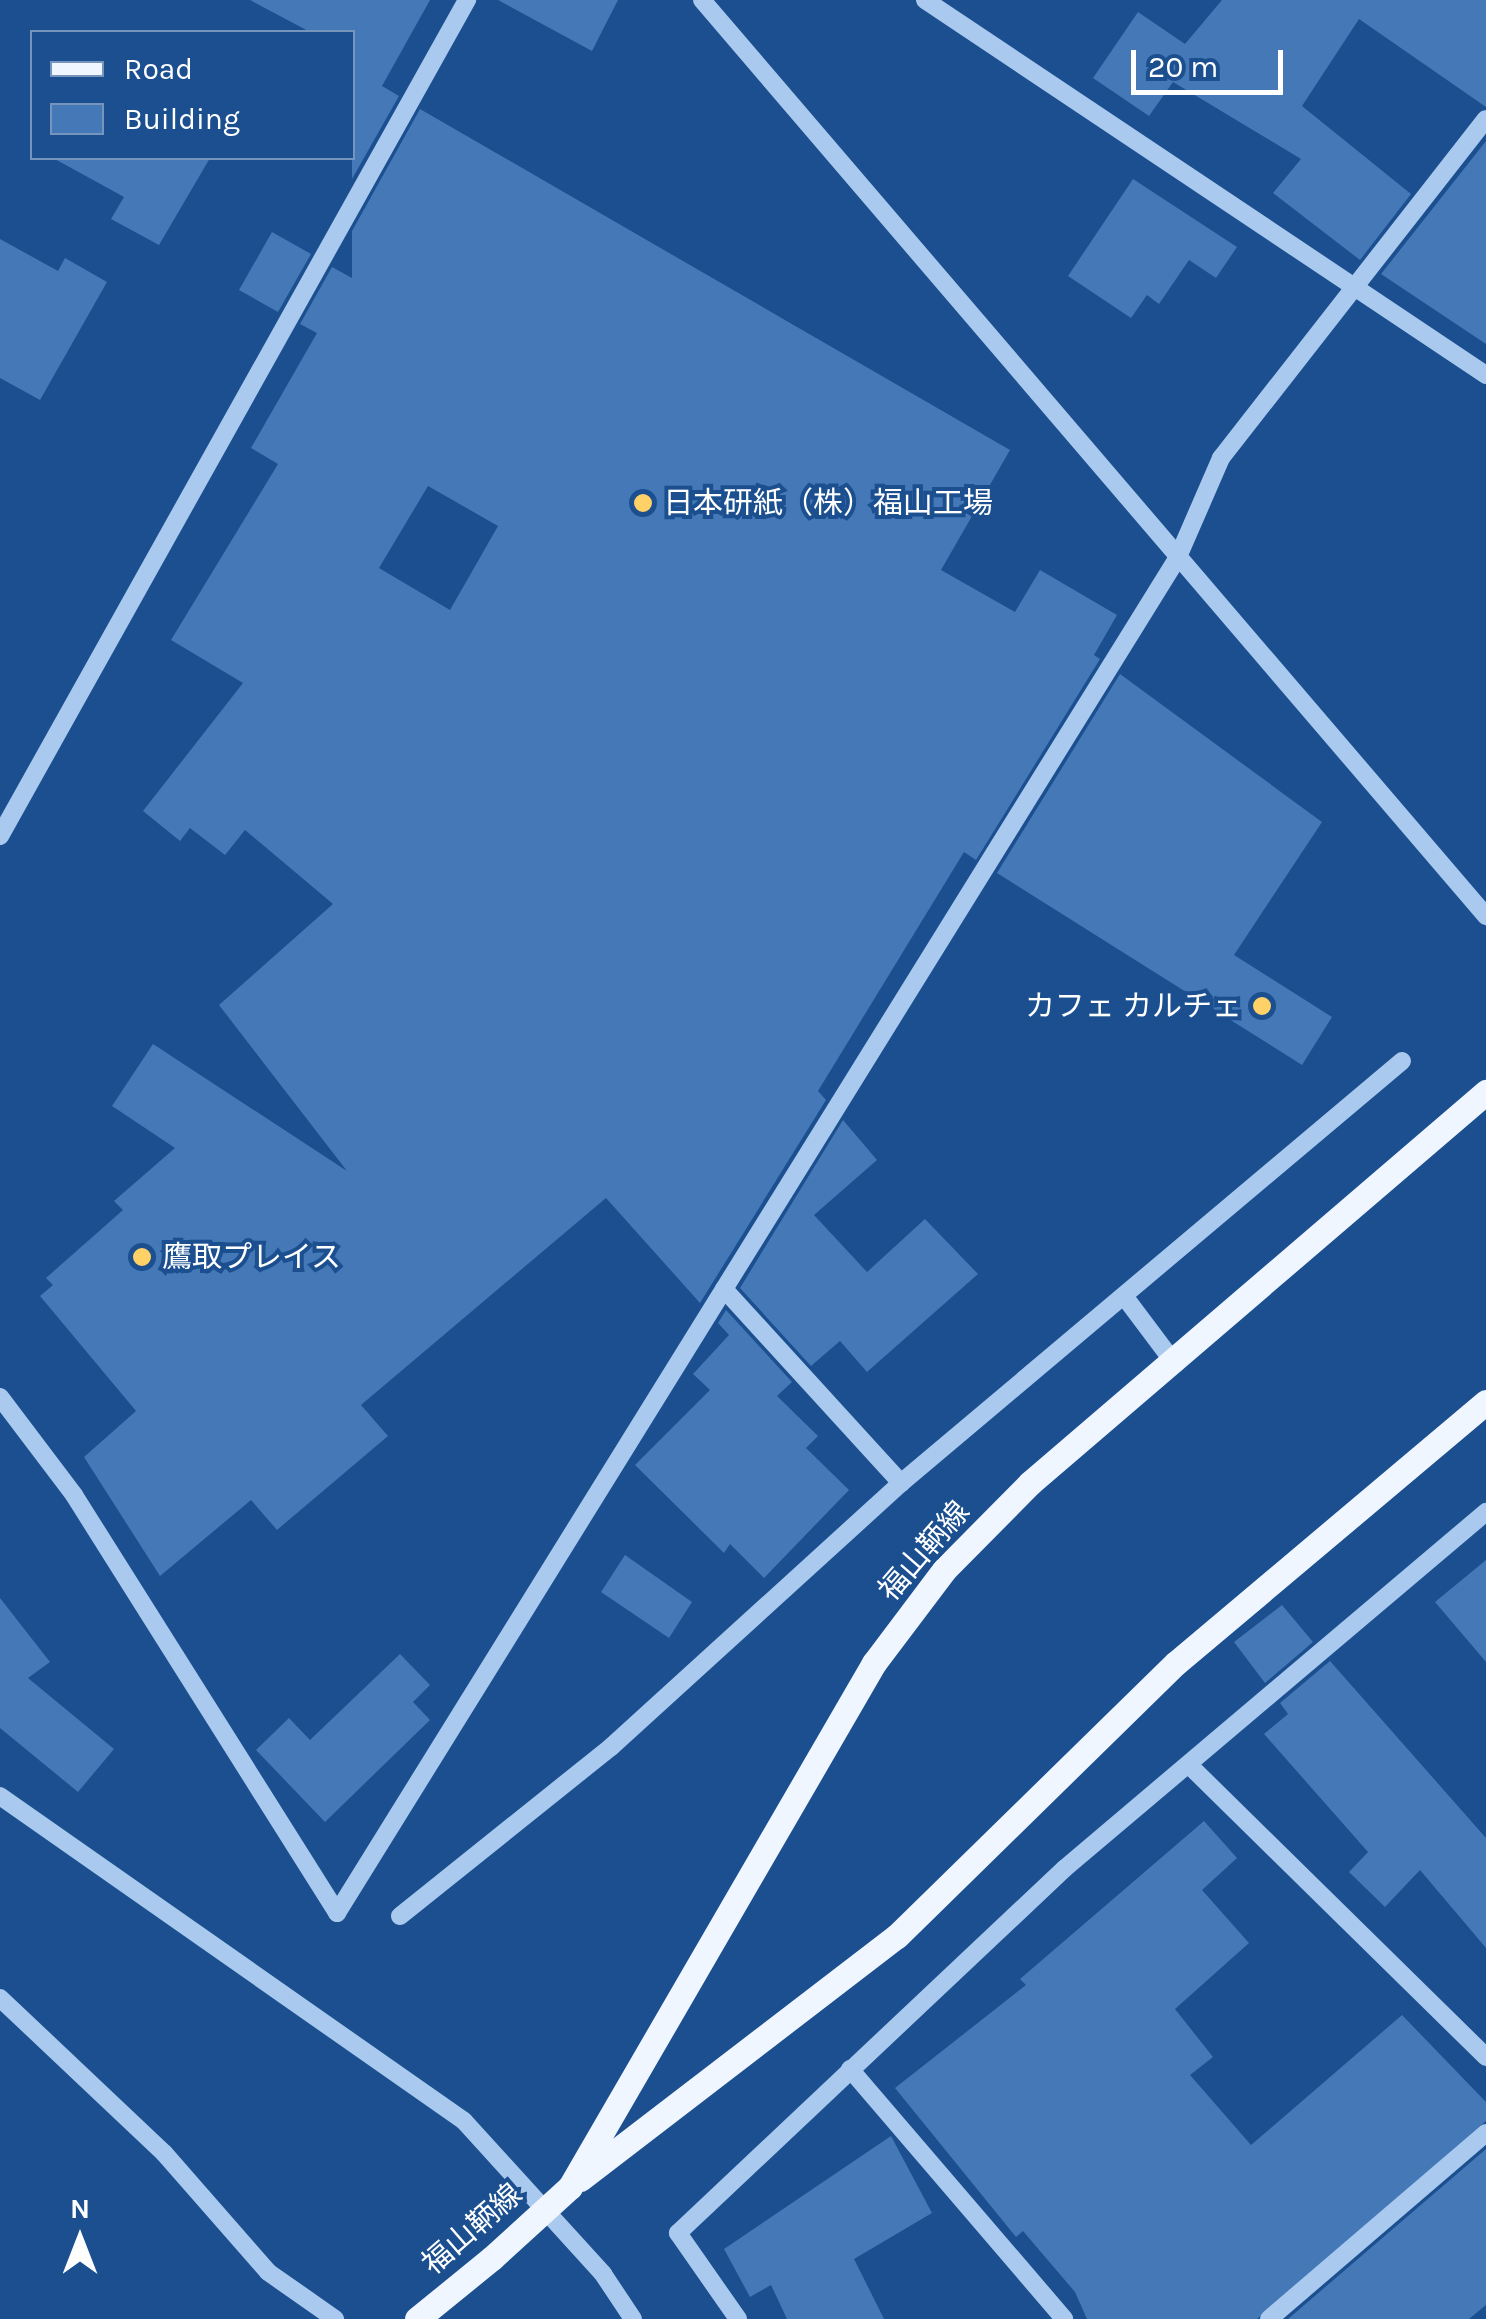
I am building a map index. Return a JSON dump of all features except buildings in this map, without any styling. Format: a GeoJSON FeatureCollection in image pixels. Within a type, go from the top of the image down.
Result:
{"type":"FeatureCollection","features":[{"type":"Feature","properties":{"kind":"main road","name":"福山鞆線"},"geometry":{"type":"LineString","coordinates":[[570,2186],[816,1762],[944,1570],[1030,1483],[1176,1364],[1486,1092]]}},
{"type":"Feature","properties":{"kind":"main road","name":"福山鞆線"},"geometry":{"type":"LineString","coordinates":[[417,2319],[492,2258],[570,2186],[896,1936],[1069,1768],[1326,1530],[1486,1402]]}},
{"type":"Feature","properties":{"kind":"street"},"geometry":{"type":"LineString","coordinates":[[0,836],[467,0]]}},
{"type":"Feature","properties":{"kind":"street"},"geometry":{"type":"LineString","coordinates":[[702,0],[1486,916]]}},
{"type":"Feature","properties":{"kind":"street"},"geometry":{"type":"LineString","coordinates":[[924,0],[1346,287],[1486,375]]}},
{"type":"Feature","properties":{"kind":"street"},"geometry":{"type":"LineString","coordinates":[[0,1397],[74,1495],[337,1913],[1178,558],[1221,458],[1346,287],[1378,260],[1486,119]]}},
{"type":"Feature","properties":{"kind":"street"},"geometry":{"type":"LineString","coordinates":[[400,1916],[610,1747],[901,1483],[1402,1062]]}},
{"type":"Feature","properties":{"kind":"street"},"geometry":{"type":"LineString","coordinates":[[724,1289],[901,1483]]}},
{"type":"Feature","properties":{"kind":"street"},"geometry":{"type":"LineString","coordinates":[[1124,1296],[1176,1364]]}},
{"type":"Feature","properties":{"kind":"street"},"geometry":{"type":"LineString","coordinates":[[738,2319],[678,2233],[850,2068],[1190,1766],[1486,1512]]}},
{"type":"Feature","properties":{"kind":"street"},"geometry":{"type":"LineString","coordinates":[[1190,1766],[1486,2056]]}},
{"type":"Feature","properties":{"kind":"street"},"geometry":{"type":"LineString","coordinates":[[0,1796],[464,2121],[633,2319]]}},
{"type":"Feature","properties":{"kind":"street"},"geometry":{"type":"LineString","coordinates":[[0,1998],[164,2154],[268,2272],[335,2319]]}},
{"type":"Feature","properties":{"kind":"street"},"geometry":{"type":"LineString","coordinates":[[850,2068],[1064,2319]]}},
{"type":"Feature","properties":{"kind":"street"},"geometry":{"type":"LineString","coordinates":[[1270,2319],[1486,2133]]}},
{"type":"Feature","properties":{"kind":"place","name":"日本研紙（株）福山工場"},"geometry":{"type":"Point","coordinates":[643,503]}},
{"type":"Feature","properties":{"kind":"place","name":"カフェ カルチェ"},"geometry":{"type":"Point","coordinates":[1262,1006]}},
{"type":"Feature","properties":{"kind":"place","name":"鷹取プレイス"},"geometry":{"type":"Point","coordinates":[142,1257]}}]}
